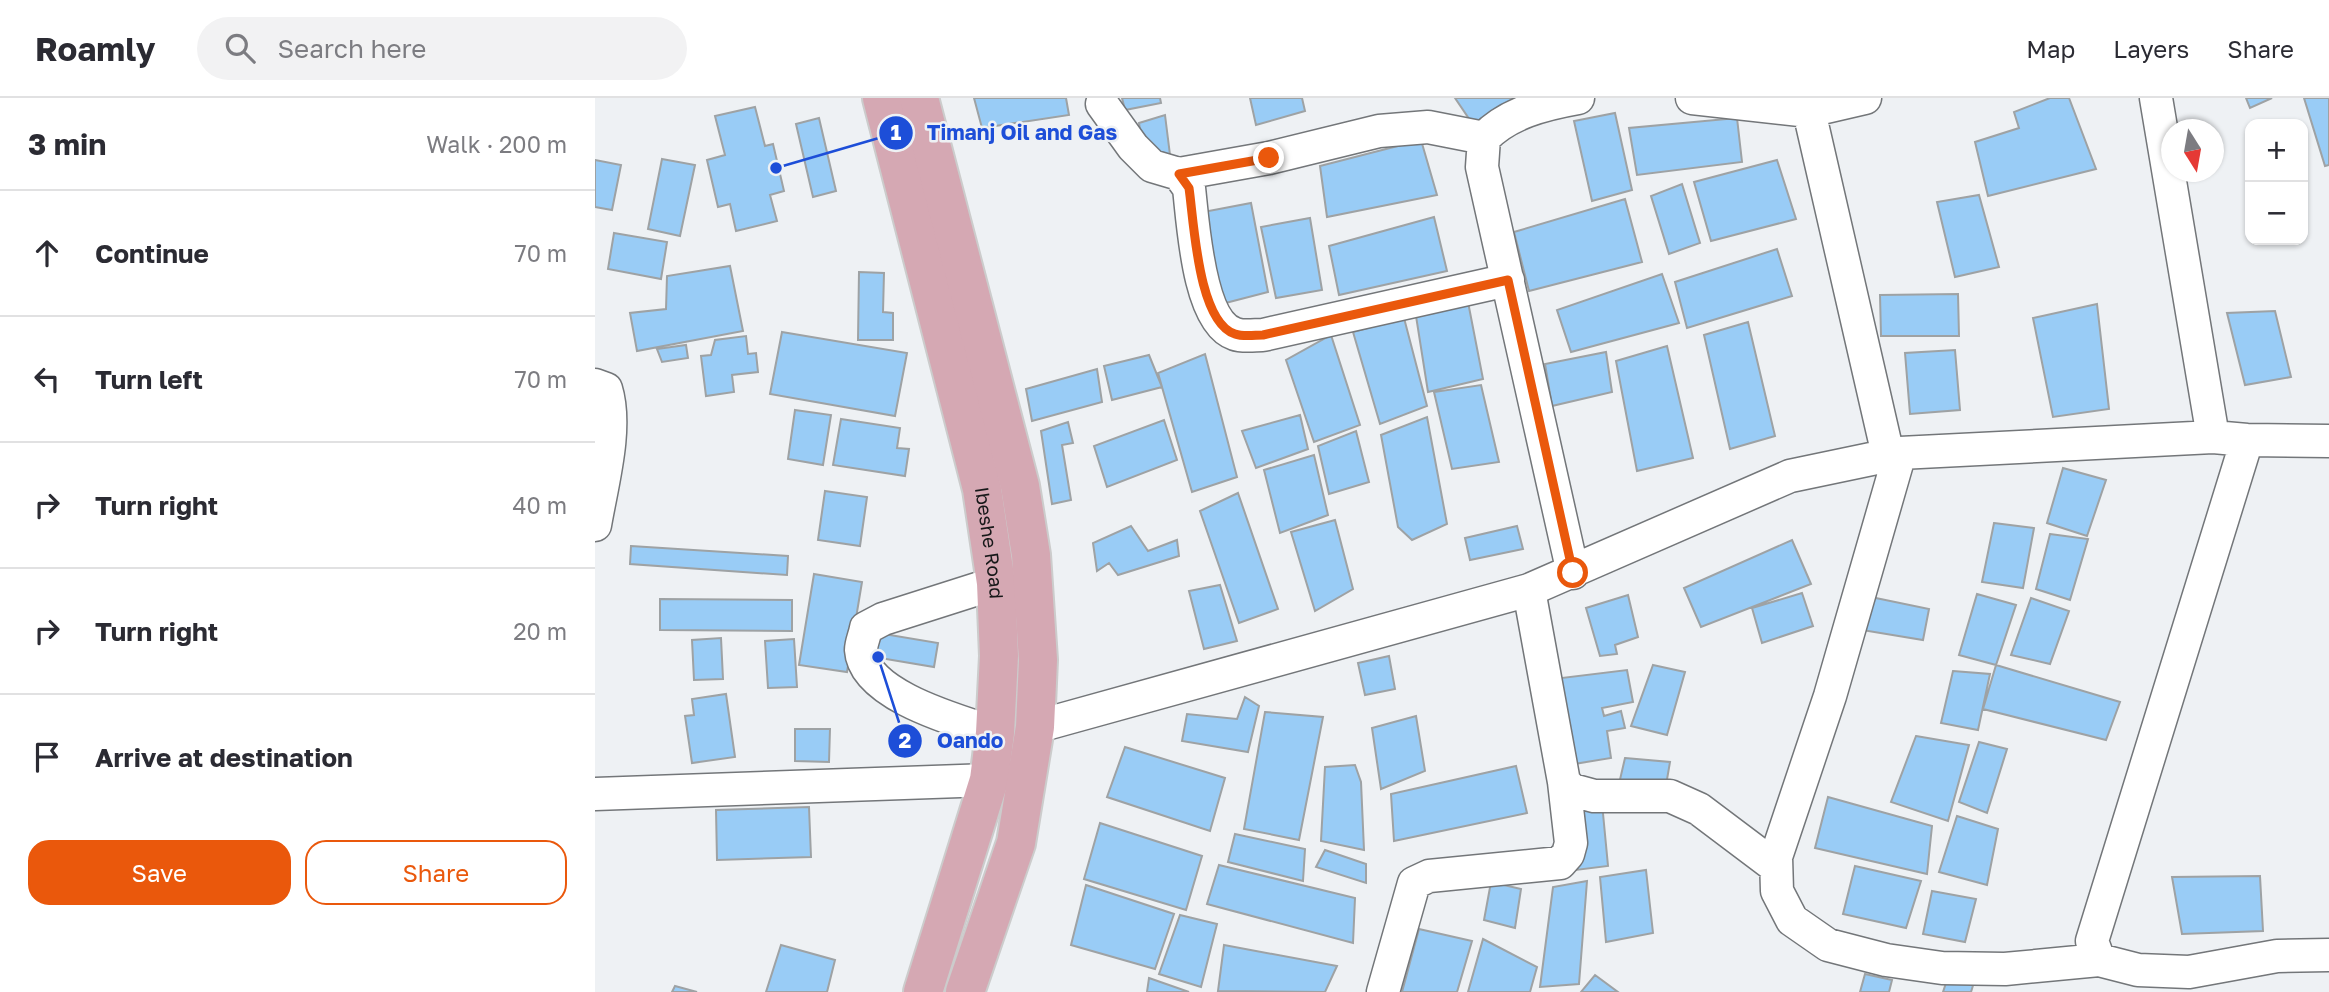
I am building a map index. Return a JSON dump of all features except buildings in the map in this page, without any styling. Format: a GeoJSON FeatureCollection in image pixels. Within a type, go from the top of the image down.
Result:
{"type":"FeatureCollection","features":[{"type":"Feature","properties":{"kind":"main road","name":"Ibeshe Road"},"geometry":{"type":"LineString","coordinates":[[882,98],[982,489],[996,583],[999,656],[995,733],[989,780],[923,992]]}},
{"type":"Feature","properties":{"kind":"main road","name":"Ibeshe Road"},"geometry":{"type":"LineString","coordinates":[[919,98],[1020,486],[1031,555],[1038,660],[1035,727],[1016,843],[965,992]]}},
{"type":"Feature","properties":{"kind":"street"},"geometry":{"type":"LineString","coordinates":[[1573,573],[1482,167],[1484,138],[1496,126],[1544,104],[1578,98]]}},
{"type":"Feature","properties":{"kind":"street"},"geometry":{"type":"LineString","coordinates":[[1692,98],[1809,111],[1865,98]]}},
{"type":"Feature","properties":{"kind":"street"},"geometry":{"type":"LineString","coordinates":[[2156,98],[2213,437]]}},
{"type":"Feature","properties":{"kind":"street"},"geometry":{"type":"LineString","coordinates":[[1102,104],[1133,147],[1152,166],[1179,174],[1269,158],[1379,131],[1428,127],[1484,138]]}},
{"type":"Feature","properties":{"kind":"street"},"geometry":{"type":"LineString","coordinates":[[1809,111],[1894,454],[1830,696],[1776,857],[1777,891],[1792,920],[1828,945],[1887,960],[1942,968],[2005,969],[2099,960],[2138,981],[2277,956],[2329,956]]}},
{"type":"Feature","properties":{"kind":"street"},"geometry":{"type":"LineString","coordinates":[[1179,174],[1189,188],[1205,293],[1220,324],[1235,334],[1263,335],[1508,280]]}},
{"type":"Feature","properties":{"kind":"street"},"geometry":{"type":"LineString","coordinates":[[595,384],[606,389],[611,405],[606,468],[595,525]]}},
{"type":"Feature","properties":{"kind":"street"},"geometry":{"type":"LineString","coordinates":[[1035,727],[1529,590],[1790,476],[1894,454],[2213,437],[2247,440],[2329,440]]}},
{"type":"Feature","properties":{"kind":"street"},"geometry":{"type":"LineString","coordinates":[[2099,960],[2092,941],[2247,440]]}},
{"type":"Feature","properties":{"kind":"street"},"geometry":{"type":"LineString","coordinates":[[995,733],[924,709],[888,689],[866,668],[861,649],[866,628],[883,619],[996,583]]}},
{"type":"Feature","properties":{"kind":"street"},"geometry":{"type":"LineString","coordinates":[[1383,992],[1414,883],[1429,876],[1560,863],[1568,855],[1571,843],[1564,782],[1529,590]]}},
{"type":"Feature","properties":{"kind":"street"},"geometry":{"type":"LineString","coordinates":[[595,794],[989,780]]}},
{"type":"Feature","properties":{"kind":"street"},"geometry":{"type":"LineString","coordinates":[[1564,782],[1571,790],[1594,796],[1670,796],[1699,809],[1776,867]]}},
{"type":"Feature","properties":{"kind":"place","name":"Timanj Oil and Gas"},"geometry":{"type":"Point","coordinates":[776,168]}},
{"type":"Feature","properties":{"kind":"place","name":"Oando"},"geometry":{"type":"Point","coordinates":[878,657]}},
{"type":"Feature","properties":{"kind":"route"},"geometry":{"type":"LineString","coordinates":[[1269,158],[1179,174],[1189,188],[1205,293],[1220,324],[1235,334],[1263,335],[1508,280],[1573,573]]}}]}
